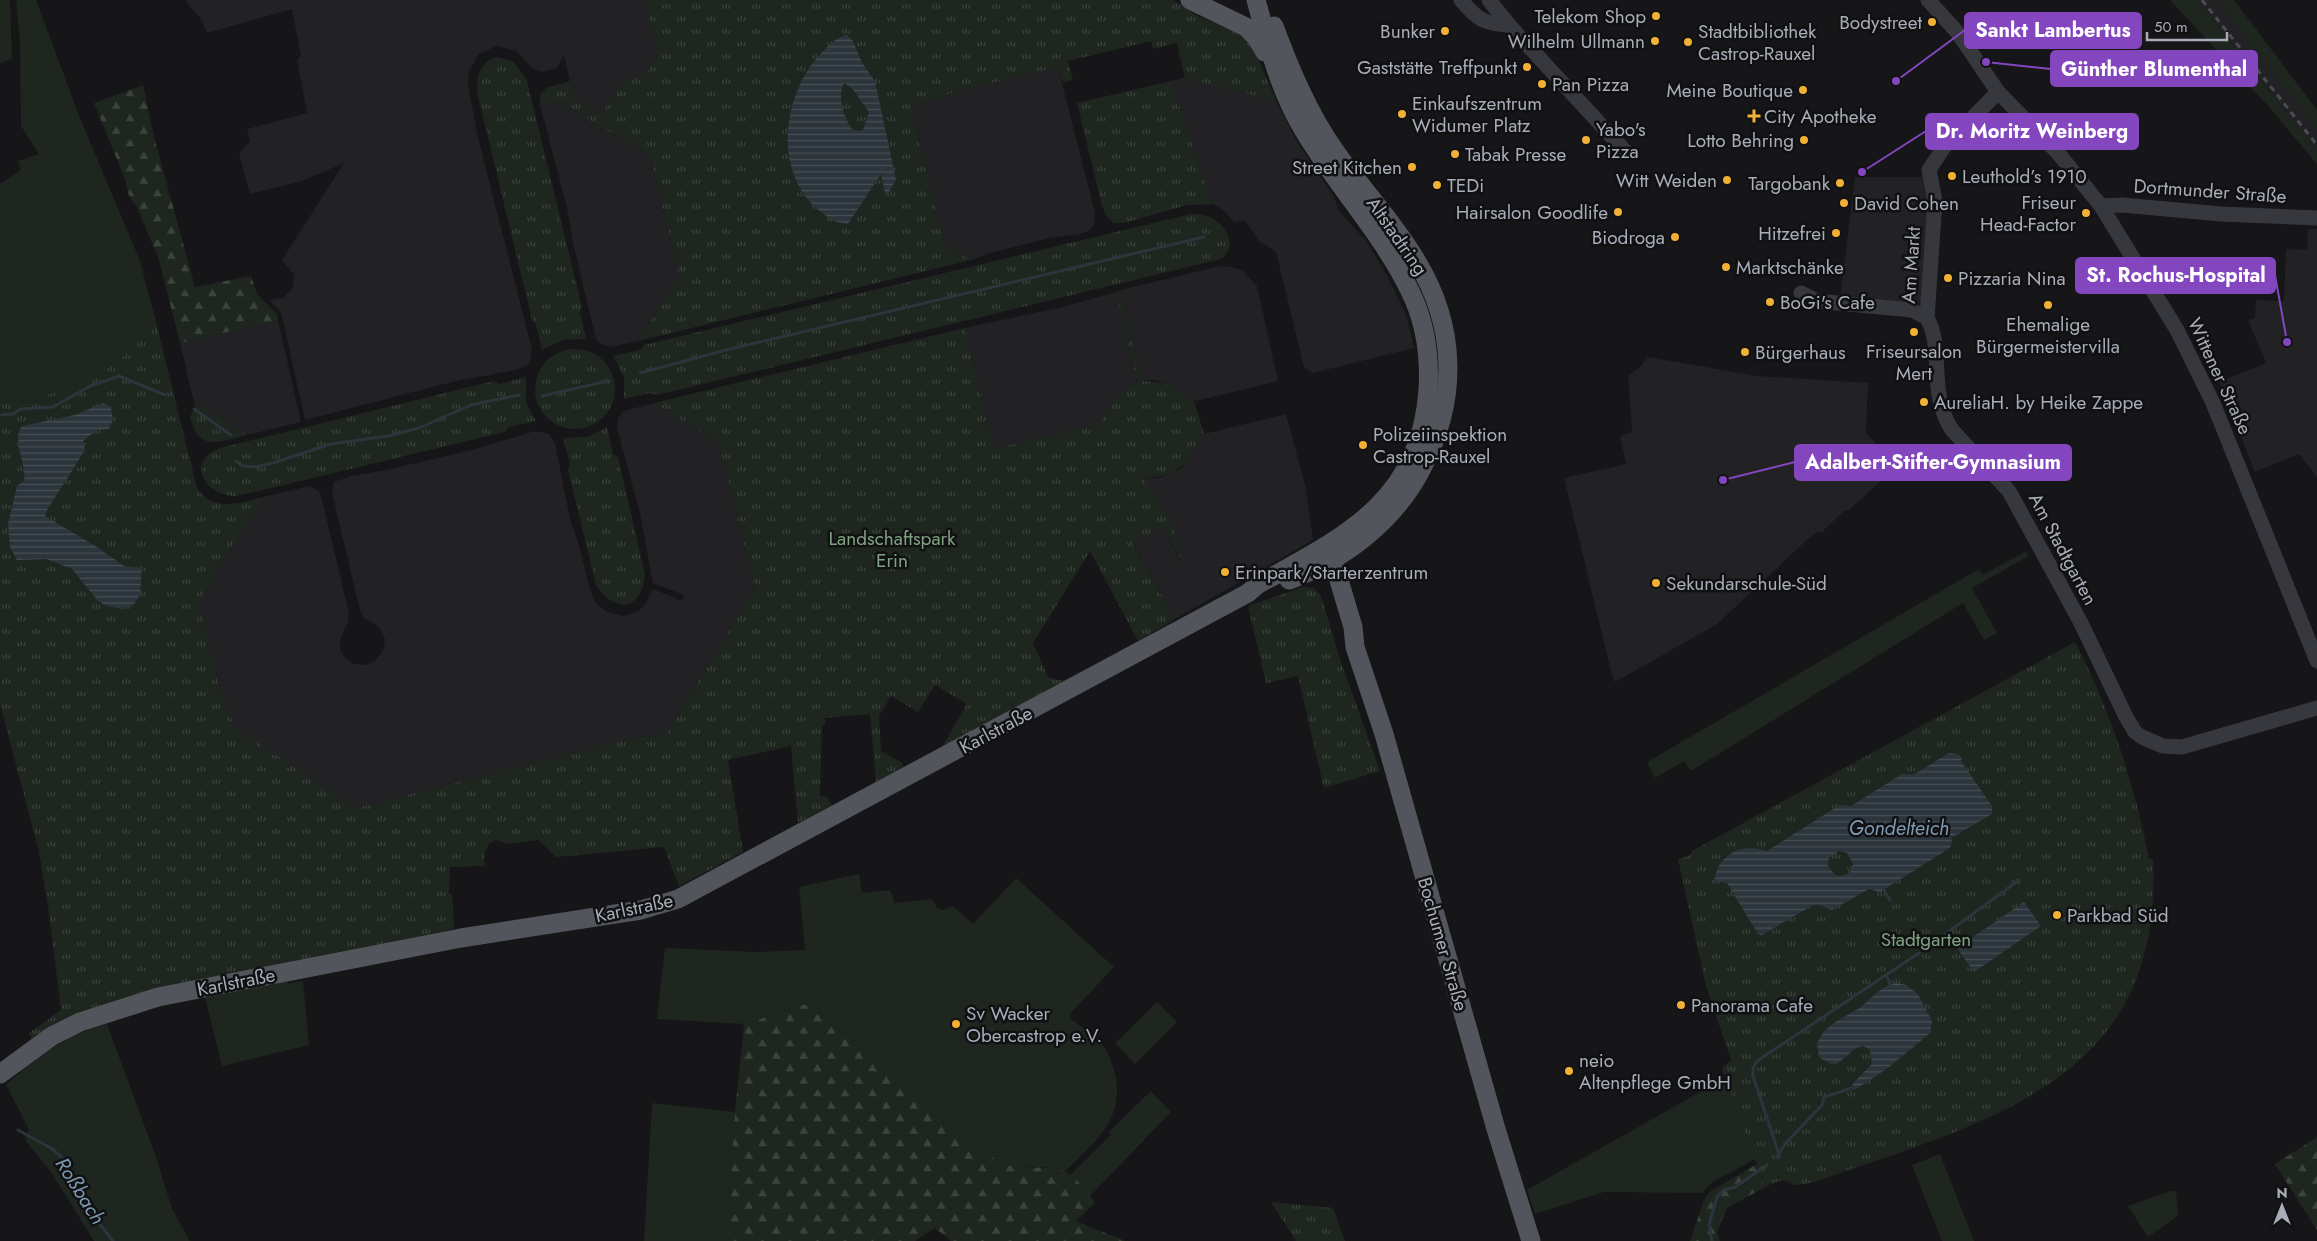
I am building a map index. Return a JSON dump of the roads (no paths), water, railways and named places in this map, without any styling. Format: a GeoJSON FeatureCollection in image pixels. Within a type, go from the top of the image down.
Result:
{"type":"FeatureCollection","features":[{"type":"Feature","properties":{"kind":"main road"},"geometry":{"type":"LineString","coordinates":[[1190,0],[1250,30],[1273,66]]}},
{"type":"Feature","properties":{"kind":"main road","name":"Altstadtring"},"geometry":{"type":"LineString","coordinates":[[1264,1],[1273,66],[1306,133],[1397,268],[1410,291],[1426,340],[1428,372],[1424,420],[1417,444],[1403,473],[1374,511],[1325,555]]}},
{"type":"Feature","properties":{"kind":"main road","name":"Altstadtring"},"geometry":{"type":"LineString","coordinates":[[1264,1],[1287,60],[1322,131],[1402,239],[1424,274],[1440,313],[1448,372],[1444,414],[1433,447],[1413,486],[1378,527],[1325,555]]}},
{"type":"Feature","properties":{"kind":"main road"},"geometry":{"type":"LineString","coordinates":[[1428,372],[1448,372]]}},
{"type":"Feature","properties":{"kind":"main road","name":"Karlstraße"},"geometry":{"type":"LineString","coordinates":[[0,1074],[52,1036],[80,1022],[158,998],[462,938],[641,910],[666,904],[689,894],[853,807],[1248,594],[1295,578],[1325,555]]}},
{"type":"Feature","properties":{"kind":"main road","name":"Bochumer Straße"},"geometry":{"type":"LineString","coordinates":[[1325,555],[1343,630],[1355,647],[1384,734],[1496,1128],[1531,1241]]}},
{"type":"Feature","properties":{"kind":"street"},"geometry":{"type":"LineString","coordinates":[[1461,0],[1474,15],[1484,22],[1509,25]]}},
{"type":"Feature","properties":{"kind":"street"},"geometry":{"type":"LineString","coordinates":[[1489,0],[1509,25],[1626,152]]}},
{"type":"Feature","properties":{"kind":"street","name":"Wittener Straße"},"geometry":{"type":"LineString","coordinates":[[1928,0],[1958,33],[1998,92],[2058,153],[2101,206],[2145,275],[2195,362],[2317,661]]}},
{"type":"Feature","properties":{"kind":"street","name":"Am Markt"},"geometry":{"type":"LineString","coordinates":[[1927,318],[1935,201],[1929,170],[1944,147],[1998,92]]}},
{"type":"Feature","properties":{"kind":"street","name":"Dortmunder Straße"},"geometry":{"type":"LineString","coordinates":[[2101,206],[2122,205],[2221,214],[2317,218]]}},
{"type":"Feature","properties":{"kind":"street"},"geometry":{"type":"LineString","coordinates":[[1801,293],[1817,301],[1912,310],[1927,318]]}},
{"type":"Feature","properties":{"kind":"street","name":"Am Stadtgarten"},"geometry":{"type":"LineString","coordinates":[[1927,318],[1933,333],[1938,392],[1945,418],[1952,430],[2009,491],[2081,624],[2130,724],[2136,732],[2154,744],[2182,747],[2317,708]]}},
{"type":"Feature","properties":{"kind":"water"},"geometry":{"type":"Polygon","coordinates":[[[847,35],[853,41],[862,63],[875,81],[896,180],[886,197],[881,174],[848,224],[837,222],[828,217],[806,196],[795,178],[790,158],[788,137],[790,115],[805,75],[827,47],[847,35]],[[844,83],[841,100],[846,118],[852,129],[859,131],[863,130],[869,112],[852,88],[844,83]]]}},
{"type":"Feature","properties":{"kind":"water"},"geometry":{"type":"Polygon","coordinates":[[[103,403],[111,407],[113,419],[109,429],[97,430],[83,441],[85,450],[45,516],[97,547],[124,566],[142,568],[140,595],[134,604],[122,609],[107,606],[98,601],[72,569],[46,559],[17,560],[10,547],[8,524],[17,486],[24,481],[18,438],[22,426],[75,415],[103,403]]]}},
{"type":"Feature","properties":{"kind":"water","name":"Gondelteich"},"geometry":{"type":"Polygon","coordinates":[[[1949,753],[1957,754],[1962,758],[1961,761],[1992,806],[1992,814],[1951,838],[1950,848],[1880,892],[1869,889],[1832,910],[1819,905],[1813,905],[1762,935],[1758,934],[1727,883],[1714,881],[1721,863],[1733,852],[1749,848],[1767,851],[1840,805],[1851,806],[1902,774],[1913,775],[1949,753]],[[1839,851],[1829,858],[1828,866],[1835,875],[1844,875],[1851,870],[1853,864],[1847,853],[1839,851]]]}},
{"type":"Feature","properties":{"kind":"water"},"geometry":{"type":"Polygon","coordinates":[[[2024,902],[2041,926],[1974,972],[1957,948],[2024,902]]]}},
{"type":"Feature","properties":{"kind":"water"},"geometry":{"type":"Polygon","coordinates":[[[1896,983],[1906,985],[1918,994],[1932,1021],[1930,1033],[1888,1068],[1855,1090],[1852,1088],[1853,1083],[1872,1064],[1870,1050],[1863,1046],[1856,1048],[1837,1064],[1831,1064],[1820,1058],[1818,1041],[1834,1023],[1857,1010],[1882,989],[1896,983]]]}},
{"type":"Feature","properties":{"kind":"waterway"},"geometry":{"type":"LineString","coordinates":[[640,373],[730,349],[1204,237]]}},
{"type":"Feature","properties":{"kind":"waterway"},"geometry":{"type":"LineString","coordinates":[[0,415],[13,414],[20,409],[53,407],[90,386],[119,376],[165,395]]}},
{"type":"Feature","properties":{"kind":"waterway"},"geometry":{"type":"LineString","coordinates":[[542,396],[608,381]]}},
{"type":"Feature","properties":{"kind":"waterway"},"geometry":{"type":"LineString","coordinates":[[236,461],[243,466],[256,467],[331,444],[388,436],[419,428],[471,405],[519,395]]}},
{"type":"Feature","properties":{"kind":"waterway"},"geometry":{"type":"LineString","coordinates":[[194,409],[231,435]]}},
{"type":"Feature","properties":{"kind":"waterway"},"geometry":{"type":"LineString","coordinates":[[1925,949],[2019,880]]}},
{"type":"Feature","properties":{"kind":"waterway"},"geometry":{"type":"LineString","coordinates":[[1884,890],[1890,900]]}},
{"type":"Feature","properties":{"kind":"waterway"},"geometry":{"type":"LineString","coordinates":[[1779,1154],[1753,1076],[1753,1068],[1757,1061],[1919,953]]}},
{"type":"Feature","properties":{"kind":"waterway"},"geometry":{"type":"LineString","coordinates":[[1886,975],[1890,984]]}},
{"type":"Feature","properties":{"kind":"waterway"},"geometry":{"type":"LineString","coordinates":[[1777,1157],[1785,1144],[1822,1105],[1824,1097],[1852,1088]]}},
{"type":"Feature","properties":{"kind":"waterway","name":"Roßbach"},"geometry":{"type":"LineString","coordinates":[[18,1130],[51,1148],[64,1159],[81,1200],[113,1241]]}},
{"type":"Feature","properties":{"kind":"waterway"},"geometry":{"type":"LineString","coordinates":[[1712,1241],[1709,1225],[1717,1197],[1724,1190],[1735,1187],[1767,1165]]}},
{"type":"Feature","properties":{"kind":"railway"},"geometry":{"type":"LineString","coordinates":[[2202,0],[2317,145]]}},
{"type":"Feature","properties":{"kind":"place","name":"Telekom Shop"},"geometry":{"type":"Point","coordinates":[1656,16]}},
{"type":"Feature","properties":{"kind":"place","name":"Bodystreet"},"geometry":{"type":"Point","coordinates":[1932,22]}},
{"type":"Feature","properties":{"kind":"place","name":"Bunker"},"geometry":{"type":"Point","coordinates":[1445,31]}},
{"type":"Feature","properties":{"kind":"place","name":"Wilhelm Ullmann"},"geometry":{"type":"Point","coordinates":[1655,41]}},
{"type":"Feature","properties":{"kind":"place","name":"Stadtbibliothek Castrop-Rauxel"},"geometry":{"type":"Point","coordinates":[1688,42]}},
{"type":"Feature","properties":{"kind":"place","name":"Günther Blumenthal"},"geometry":{"type":"Point","coordinates":[1986,62]}},
{"type":"Feature","properties":{"kind":"place","name":"Gaststätte Treffpunkt"},"geometry":{"type":"Point","coordinates":[1527,67]}},
{"type":"Feature","properties":{"kind":"place","name":"Sankt Lambertus"},"geometry":{"type":"Point","coordinates":[1896,81]}},
{"type":"Feature","properties":{"kind":"place","name":"Pan Pizza"},"geometry":{"type":"Point","coordinates":[1542,84]}},
{"type":"Feature","properties":{"kind":"place","name":"Meine Boutique"},"geometry":{"type":"Point","coordinates":[1803,90]}},
{"type":"Feature","properties":{"kind":"place","name":"Einkaufszentrum Widumer Platz"},"geometry":{"type":"Point","coordinates":[1402,114]}},
{"type":"Feature","properties":{"kind":"place","name":"City Apotheke"},"geometry":{"type":"Point","coordinates":[1754,116]}},
{"type":"Feature","properties":{"kind":"place","name":"Yabo's Pizza"},"geometry":{"type":"Point","coordinates":[1586,140]}},
{"type":"Feature","properties":{"kind":"place","name":"Lotto Behring"},"geometry":{"type":"Point","coordinates":[1804,140]}},
{"type":"Feature","properties":{"kind":"place","name":"Tabak Presse"},"geometry":{"type":"Point","coordinates":[1455,154]}},
{"type":"Feature","properties":{"kind":"place","name":"Street Kitchen"},"geometry":{"type":"Point","coordinates":[1412,167]}},
{"type":"Feature","properties":{"kind":"place","name":"Dr. Moritz Weinberg"},"geometry":{"type":"Point","coordinates":[1862,172]}},
{"type":"Feature","properties":{"kind":"place","name":"Leuthold’s 1910"},"geometry":{"type":"Point","coordinates":[1952,176]}},
{"type":"Feature","properties":{"kind":"place","name":"Witt Weiden"},"geometry":{"type":"Point","coordinates":[1727,180]}},
{"type":"Feature","properties":{"kind":"place","name":"Targobank"},"geometry":{"type":"Point","coordinates":[1840,183]}},
{"type":"Feature","properties":{"kind":"place","name":"TEDi"},"geometry":{"type":"Point","coordinates":[1437,185]}},
{"type":"Feature","properties":{"kind":"place","name":"David Cohen"},"geometry":{"type":"Point","coordinates":[1844,203]}},
{"type":"Feature","properties":{"kind":"place","name":"Hairsalon Goodlife"},"geometry":{"type":"Point","coordinates":[1618,212]}},
{"type":"Feature","properties":{"kind":"place","name":"Friseur Head-Factor"},"geometry":{"type":"Point","coordinates":[2086,213]}},
{"type":"Feature","properties":{"kind":"place","name":"Hitzefrei"},"geometry":{"type":"Point","coordinates":[1836,233]}},
{"type":"Feature","properties":{"kind":"place","name":"Biodroga"},"geometry":{"type":"Point","coordinates":[1675,237]}},
{"type":"Feature","properties":{"kind":"place","name":"Marktschänke"},"geometry":{"type":"Point","coordinates":[1726,267]}},
{"type":"Feature","properties":{"kind":"place","name":"Pizzaria Nina"},"geometry":{"type":"Point","coordinates":[1948,278]}},
{"type":"Feature","properties":{"kind":"place","name":"BoGi's Cafe"},"geometry":{"type":"Point","coordinates":[1770,302]}},
{"type":"Feature","properties":{"kind":"place","name":"Ehemalige Bürgermeistervilla"},"geometry":{"type":"Point","coordinates":[2048,305]}},
{"type":"Feature","properties":{"kind":"place","name":"Friseursalon Mert"},"geometry":{"type":"Point","coordinates":[1914,332]}},
{"type":"Feature","properties":{"kind":"place","name":"St. Rochus-Hospital"},"geometry":{"type":"Point","coordinates":[2287,342]}},
{"type":"Feature","properties":{"kind":"place","name":"Bürgerhaus"},"geometry":{"type":"Point","coordinates":[1745,352]}},
{"type":"Feature","properties":{"kind":"place","name":"AureliaH. by Heike Zappe"},"geometry":{"type":"Point","coordinates":[1924,402]}},
{"type":"Feature","properties":{"kind":"place","name":"Polizeiinspektion Castrop-Rauxel"},"geometry":{"type":"Point","coordinates":[1363,445]}},
{"type":"Feature","properties":{"kind":"place","name":"Adalbert-Stifter-Gymnasium"},"geometry":{"type":"Point","coordinates":[1723,480]}},
{"type":"Feature","properties":{"kind":"place","name":"Erinpark/Starterzentrum"},"geometry":{"type":"Point","coordinates":[1225,572]}},
{"type":"Feature","properties":{"kind":"place","name":"Sekundarschule-Süd"},"geometry":{"type":"Point","coordinates":[1656,583]}},
{"type":"Feature","properties":{"kind":"place","name":"Parkbad Süd"},"geometry":{"type":"Point","coordinates":[2057,915]}},
{"type":"Feature","properties":{"kind":"place","name":"Panorama Cafe"},"geometry":{"type":"Point","coordinates":[1681,1005]}},
{"type":"Feature","properties":{"kind":"place","name":"Sv Wacker Obercastrop e.V."},"geometry":{"type":"Point","coordinates":[956,1024]}},
{"type":"Feature","properties":{"kind":"place","name":"neio Altenpflege GmbH"},"geometry":{"type":"Point","coordinates":[1569,1071]}},
{"type":"Feature","properties":{"kind":"park label","name":"Landschaftspark Erin"},"geometry":{"type":"Point","coordinates":[892,549]}},
{"type":"Feature","properties":{"kind":"park label","name":"Stadtgarten"},"geometry":{"type":"Point","coordinates":[1926,939]}}]}
